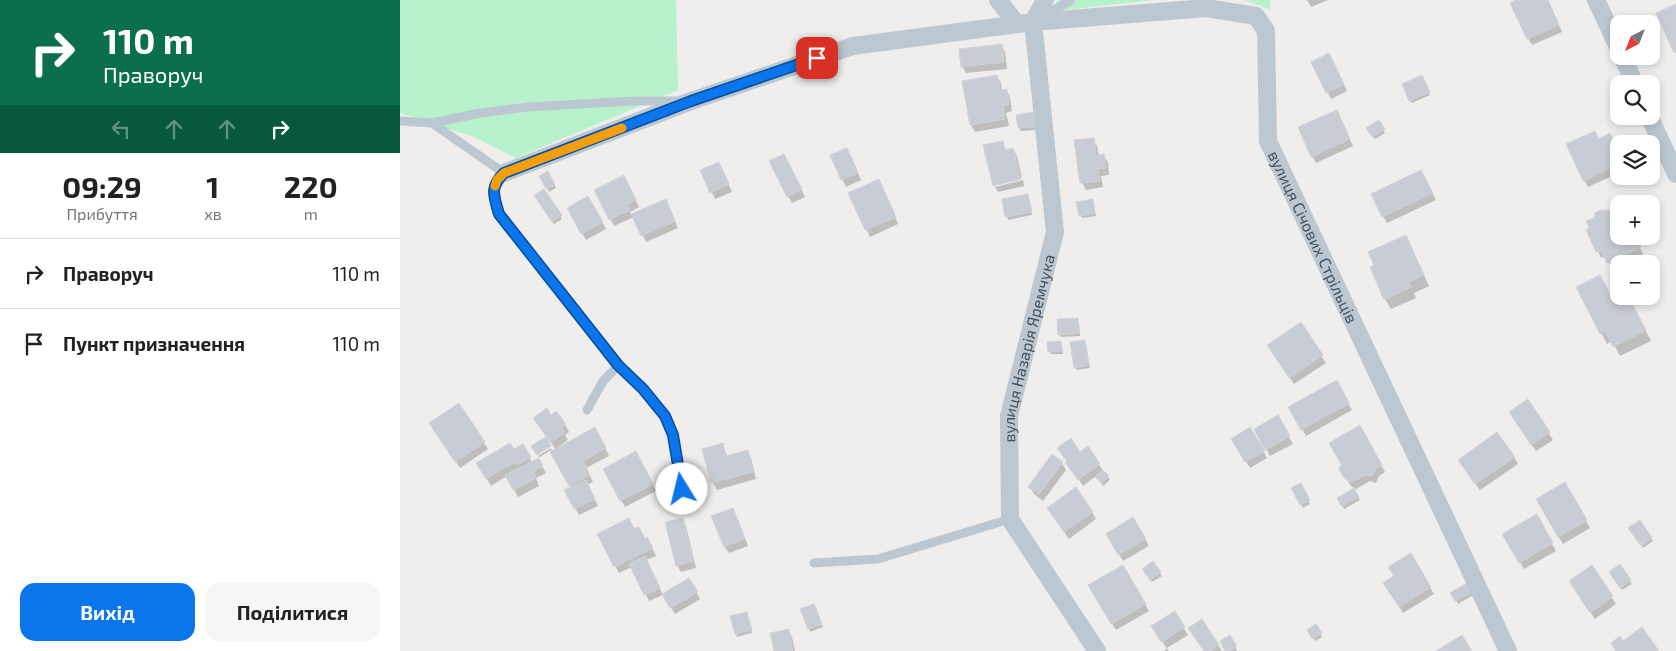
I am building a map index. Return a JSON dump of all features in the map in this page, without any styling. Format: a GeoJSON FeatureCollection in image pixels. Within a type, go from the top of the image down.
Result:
{"type":"FeatureCollection","features":[{"type":"Feature","properties":{"kind":"street"},"geometry":{"type":"LineString","coordinates":[[998,0],[1025,23],[1045,0]]}},
{"type":"Feature","properties":{"kind":"street"},"geometry":{"type":"LineString","coordinates":[[1596,0],[1610,30]]}},
{"type":"Feature","properties":{"kind":"street","name":"вулиця Січових Стрільців"},"geometry":{"type":"LineString","coordinates":[[504,173],[691,101],[853,46],[1025,23],[1206,8],[1256,16],[1266,31],[1268,141],[1508,651]]}},
{"type":"Feature","properties":{"kind":"street","name":"вулиця Назарія Яремчука"},"geometry":{"type":"LineString","coordinates":[[1010,520],[1009,416],[1054,232],[1025,23]]}},
{"type":"Feature","properties":{"kind":"street"},"geometry":{"type":"LineString","coordinates":[[1654,125],[1676,174]]}},
{"type":"Feature","properties":{"kind":"street"},"geometry":{"type":"LineString","coordinates":[[1010,520],[1097,651]]}},
{"type":"Feature","properties":{"kind":"lane"},"geometry":{"type":"LineString","coordinates":[[1025,23],[1071,0]]}},
{"type":"Feature","properties":{"kind":"lane"},"geometry":{"type":"LineString","coordinates":[[400,121],[432,123],[480,113],[529,107],[634,101],[691,101]]}},
{"type":"Feature","properties":{"kind":"lane"},"geometry":{"type":"LineString","coordinates":[[432,123],[504,173],[497,180],[493,192],[499,214],[618,365],[643,389],[665,416],[673,435],[682,489]]}},
{"type":"Feature","properties":{"kind":"lane"},"geometry":{"type":"LineString","coordinates":[[587,410],[603,381],[618,365]]}},
{"type":"Feature","properties":{"kind":"lane"},"geometry":{"type":"LineString","coordinates":[[814,563],[878,559],[1010,520]]}},
{"type":"Feature","properties":{"kind":"green space"},"geometry":{"type":"Polygon","coordinates":[[[400,0],[676,0],[678,90],[516,158],[474,137],[400,113],[400,0]]]}},
{"type":"Feature","properties":{"kind":"green space"},"geometry":{"type":"Polygon","coordinates":[[[1057,0],[1155,0],[1064,10],[1056,3],[1057,0]]]}},
{"type":"Feature","properties":{"kind":"green space"},"geometry":{"type":"Polygon","coordinates":[[[1244,0],[1270,0],[1271,10],[1244,0]]]}},
{"type":"Feature","properties":{"kind":"building"},"geometry":{"type":"Polygon","coordinates":[[[1516,0],[1548,0],[1559,25],[1527,39],[1510,3],[1516,0]]]}},
{"type":"Feature","properties":{"kind":"building"},"geometry":{"type":"Polygon","coordinates":[[[1676,4],[1676,52],[1674,53],[1660,22],[1660,15],[1656,13],[1676,4]]]}},
{"type":"Feature","properties":{"kind":"building"},"geometry":{"type":"Polygon","coordinates":[[[1002,44],[1004,62],[961,67],[959,49],[1002,44]]]}},
{"type":"Feature","properties":{"kind":"building"},"geometry":{"type":"Polygon","coordinates":[[[1329,53],[1344,84],[1326,93],[1311,62],[1329,53]]]}},
{"type":"Feature","properties":{"kind":"building"},"geometry":{"type":"Polygon","coordinates":[[[997,75],[1000,90],[1007,89],[1009,104],[1003,106],[1005,119],[970,125],[962,81],[997,75]]]}},
{"type":"Feature","properties":{"kind":"building"},"geometry":{"type":"Polygon","coordinates":[[[1422,75],[1430,92],[1409,101],[1402,84],[1422,75]]]}},
{"type":"Feature","properties":{"kind":"building"},"geometry":{"type":"Polygon","coordinates":[[[1337,110],[1350,139],[1311,157],[1298,127],[1337,110]]]}},
{"type":"Feature","properties":{"kind":"building"},"geometry":{"type":"Polygon","coordinates":[[[1033,112],[1035,127],[1018,128],[1016,115],[1033,112]]]}},
{"type":"Feature","properties":{"kind":"building"},"geometry":{"type":"Polygon","coordinates":[[[1379,120],[1385,129],[1372,137],[1366,128],[1379,120]]]}},
{"type":"Feature","properties":{"kind":"building"},"geometry":{"type":"Polygon","coordinates":[[[1595,131],[1598,139],[1610,133],[1610,168],[1583,181],[1566,144],[1595,131]]]}},
{"type":"Feature","properties":{"kind":"building"},"geometry":{"type":"Polygon","coordinates":[[[1094,138],[1096,156],[1104,154],[1106,168],[1098,169],[1100,181],[1080,183],[1074,140],[1094,138]]]}},
{"type":"Feature","properties":{"kind":"building"},"geometry":{"type":"Polygon","coordinates":[[[1003,141],[1005,150],[1013,148],[1021,179],[993,186],[983,145],[1003,141]]]}},
{"type":"Feature","properties":{"kind":"building"},"geometry":{"type":"Polygon","coordinates":[[[847,148],[858,173],[841,180],[830,155],[847,148]]]}},
{"type":"Feature","properties":{"kind":"building"},"geometry":{"type":"Polygon","coordinates":[[[784,154],[802,189],[787,197],[769,161],[784,154]]]}},
{"type":"Feature","properties":{"kind":"building"},"geometry":{"type":"Polygon","coordinates":[[[719,162],[729,184],[710,193],[700,170],[719,162]]]}},
{"type":"Feature","properties":{"kind":"building"},"geometry":{"type":"Polygon","coordinates":[[[1421,170],[1433,193],[1382,217],[1371,194],[1421,170]]]}},
{"type":"Feature","properties":{"kind":"building"},"geometry":{"type":"Polygon","coordinates":[[[548,171],[555,185],[546,189],[539,176],[548,171]]]}},
{"type":"Feature","properties":{"kind":"building"},"geometry":{"type":"Polygon","coordinates":[[[624,175],[636,200],[627,204],[630,210],[609,220],[594,190],[624,175]]]}},
{"type":"Feature","properties":{"kind":"building"},"geometry":{"type":"Polygon","coordinates":[[[879,179],[896,217],[865,230],[848,193],[879,179]]]}},
{"type":"Feature","properties":{"kind":"building"},"geometry":{"type":"Polygon","coordinates":[[[544,189],[562,215],[552,222],[534,195],[544,189]]]}},
{"type":"Feature","properties":{"kind":"building"},"geometry":{"type":"Polygon","coordinates":[[[1028,194],[1032,212],[1005,217],[1002,199],[1028,194]]]}},
{"type":"Feature","properties":{"kind":"building"},"geometry":{"type":"Polygon","coordinates":[[[588,196],[603,222],[581,234],[567,208],[588,196]]]}},
{"type":"Feature","properties":{"kind":"building"},"geometry":{"type":"Polygon","coordinates":[[[666,199],[675,221],[641,236],[631,214],[666,199]]]}},
{"type":"Feature","properties":{"kind":"building"},"geometry":{"type":"Polygon","coordinates":[[[1093,199],[1095,213],[1079,216],[1076,202],[1093,199]]]}},
{"type":"Feature","properties":{"kind":"building"},"geometry":{"type":"Polygon","coordinates":[[[1601,210],[1610,210],[1610,245],[1640,245],[1641,247],[1624,255],[1610,255],[1610,262],[1607,263],[1600,250],[1596,252],[1586,230],[1589,228],[1586,221],[1594,218],[1595,213],[1601,210]]]}},
{"type":"Feature","properties":{"kind":"building"},"geometry":{"type":"Polygon","coordinates":[[[1406,235],[1424,275],[1409,282],[1411,287],[1384,300],[1370,267],[1374,265],[1368,252],[1406,235]]]}},
{"type":"Feature","properties":{"kind":"building"},"geometry":{"type":"Polygon","coordinates":[[[1600,275],[1610,294],[1610,305],[1633,305],[1646,330],[1613,347],[1605,331],[1600,334],[1576,287],[1600,275]]]}},
{"type":"Feature","properties":{"kind":"building"},"geometry":{"type":"Polygon","coordinates":[[[1078,318],[1079,333],[1058,335],[1057,319],[1078,318]]]}},
{"type":"Feature","properties":{"kind":"building"},"geometry":{"type":"Polygon","coordinates":[[[1301,322],[1323,355],[1289,378],[1267,345],[1301,322]]]}},
{"type":"Feature","properties":{"kind":"building"},"geometry":{"type":"Polygon","coordinates":[[[1085,340],[1089,365],[1074,368],[1070,342],[1085,340]]]}},
{"type":"Feature","properties":{"kind":"building"},"geometry":{"type":"Polygon","coordinates":[[[1061,341],[1062,351],[1048,352],[1047,342],[1061,341]]]}},
{"type":"Feature","properties":{"kind":"building"},"geometry":{"type":"Polygon","coordinates":[[[1337,380],[1349,403],[1301,430],[1288,407],[1337,380]]]}},
{"type":"Feature","properties":{"kind":"building"},"geometry":{"type":"Polygon","coordinates":[[[1528,399],[1550,432],[1531,445],[1509,412],[1528,399]]]}},
{"type":"Feature","properties":{"kind":"building"},"geometry":{"type":"Polygon","coordinates":[[[459,403],[485,442],[455,462],[429,423],[459,403]]]}},
{"type":"Feature","properties":{"kind":"building"},"geometry":{"type":"Polygon","coordinates":[[[547,408],[551,415],[556,411],[566,424],[561,428],[565,432],[551,443],[533,418],[547,408]]]}},
{"type":"Feature","properties":{"kind":"building"},"geometry":{"type":"Polygon","coordinates":[[[1278,415],[1290,436],[1265,450],[1254,429],[1278,415]]]}},
{"type":"Feature","properties":{"kind":"building"},"geometry":{"type":"Polygon","coordinates":[[[1360,425],[1382,465],[1375,469],[1372,476],[1365,475],[1352,482],[1345,479],[1339,470],[1341,464],[1329,443],[1360,425]]]}},
{"type":"Feature","properties":{"kind":"building"},"geometry":{"type":"Polygon","coordinates":[[[595,427],[606,448],[583,461],[590,475],[569,486],[550,452],[595,427]]]}},
{"type":"Feature","properties":{"kind":"building"},"geometry":{"type":"Polygon","coordinates":[[[1250,427],[1265,451],[1245,462],[1231,439],[1250,427]]]}},
{"type":"Feature","properties":{"kind":"building"},"geometry":{"type":"Polygon","coordinates":[[[1497,432],[1515,457],[1475,484],[1458,460],[1497,432]]]}},
{"type":"Feature","properties":{"kind":"building"},"geometry":{"type":"Polygon","coordinates":[[[546,437],[551,446],[537,455],[531,446],[546,437]]]}},
{"type":"Feature","properties":{"kind":"building"},"geometry":{"type":"Polygon","coordinates":[[[1071,438],[1079,450],[1066,460],[1057,448],[1071,438]]]}},
{"type":"Feature","properties":{"kind":"building"},"geometry":{"type":"Polygon","coordinates":[[[510,443],[514,449],[523,444],[531,457],[517,465],[515,462],[486,479],[476,463],[510,443]]]}},
{"type":"Feature","properties":{"kind":"building"},"geometry":{"type":"Polygon","coordinates":[[[723,443],[726,456],[748,450],[753,472],[711,483],[702,449],[723,443]]]}},
{"type":"Feature","properties":{"kind":"building"},"geometry":{"type":"Polygon","coordinates":[[[1088,446],[1100,464],[1078,480],[1065,462],[1088,446]]]}},
{"type":"Feature","properties":{"kind":"building"},"geometry":{"type":"Polygon","coordinates":[[[636,451],[653,484],[620,501],[603,469],[636,451]]]}},
{"type":"Feature","properties":{"kind":"building"},"geometry":{"type":"Polygon","coordinates":[[[1052,454],[1063,462],[1039,494],[1028,487],[1052,454]]]}},
{"type":"Feature","properties":{"kind":"building"},"geometry":{"type":"Polygon","coordinates":[[[539,458],[543,466],[533,471],[536,478],[513,490],[505,475],[539,458]]]}},
{"type":"Feature","properties":{"kind":"building"},"geometry":{"type":"Polygon","coordinates":[[[1103,470],[1109,476],[1101,483],[1095,477],[1103,470]]]}},
{"type":"Feature","properties":{"kind":"building"},"geometry":{"type":"Polygon","coordinates":[[[586,480],[595,499],[574,509],[564,490],[586,480]]]}},
{"type":"Feature","properties":{"kind":"building"},"geometry":{"type":"Polygon","coordinates":[[[1565,482],[1587,520],[1558,537],[1536,499],[1565,482]]]}},
{"type":"Feature","properties":{"kind":"building"},"geometry":{"type":"Polygon","coordinates":[[[1301,483],[1310,500],[1300,505],[1291,488],[1301,483]]]}},
{"type":"Feature","properties":{"kind":"building"},"geometry":{"type":"Polygon","coordinates":[[[1076,487],[1093,512],[1064,532],[1047,508],[1076,487]]]}},
{"type":"Feature","properties":{"kind":"building"},"geometry":{"type":"Polygon","coordinates":[[[1354,488],[1359,497],[1341,506],[1337,498],[1354,488]]]}},
{"type":"Feature","properties":{"kind":"building"},"geometry":{"type":"Polygon","coordinates":[[[733,508],[745,538],[724,547],[711,516],[733,508]]]}},
{"type":"Feature","properties":{"kind":"building"},"geometry":{"type":"Polygon","coordinates":[[[1537,514],[1553,543],[1519,563],[1502,534],[1537,514]]]}},
{"type":"Feature","properties":{"kind":"building"},"geometry":{"type":"Polygon","coordinates":[[[1133,517],[1146,539],[1118,555],[1106,534],[1133,517]]]}},
{"type":"Feature","properties":{"kind":"building"},"geometry":{"type":"Polygon","coordinates":[[[629,518],[634,529],[639,527],[645,539],[647,537],[653,548],[614,567],[597,534],[629,518]]]}},
{"type":"Feature","properties":{"kind":"building"},"geometry":{"type":"Polygon","coordinates":[[[683,518],[693,561],[676,566],[665,522],[683,518]]]}},
{"type":"Feature","properties":{"kind":"building"},"geometry":{"type":"Polygon","coordinates":[[[1640,520],[1652,538],[1641,546],[1628,528],[1640,520]]]}},
{"type":"Feature","properties":{"kind":"building"},"geometry":{"type":"Polygon","coordinates":[[[1411,553],[1431,587],[1399,607],[1383,583],[1394,576],[1388,567],[1411,553]]]}},
{"type":"Feature","properties":{"kind":"building"},"geometry":{"type":"Polygon","coordinates":[[[645,556],[660,588],[644,595],[629,564],[645,556]]]}},
{"type":"Feature","properties":{"kind":"building"},"geometry":{"type":"Polygon","coordinates":[[[1153,561],[1161,572],[1150,580],[1142,569],[1153,561]]]}},
{"type":"Feature","properties":{"kind":"building"},"geometry":{"type":"Polygon","coordinates":[[[1620,564],[1631,580],[1620,588],[1609,572],[1620,564]]]}},
{"type":"Feature","properties":{"kind":"building"},"geometry":{"type":"Polygon","coordinates":[[[1123,565],[1146,604],[1111,624],[1088,585],[1123,565]]]}},
{"type":"Feature","properties":{"kind":"building"},"geometry":{"type":"Polygon","coordinates":[[[1592,565],[1613,596],[1590,613],[1569,581],[1592,565]]]}},
{"type":"Feature","properties":{"kind":"building"},"geometry":{"type":"Polygon","coordinates":[[[689,578],[698,592],[670,608],[662,594],[689,578]]]}},
{"type":"Feature","properties":{"kind":"building"},"geometry":{"type":"Polygon","coordinates":[[[1467,583],[1472,592],[1455,601],[1450,593],[1467,583]]]}},
{"type":"Feature","properties":{"kind":"building"},"geometry":{"type":"Polygon","coordinates":[[[814,604],[822,624],[808,629],[800,609],[814,604]]]}},
{"type":"Feature","properties":{"kind":"building"},"geometry":{"type":"Polygon","coordinates":[[[1175,611],[1185,627],[1161,642],[1151,626],[1175,611]]]}},
{"type":"Feature","properties":{"kind":"building"},"geometry":{"type":"Polygon","coordinates":[[[747,612],[752,630],[735,634],[730,616],[747,612]]]}},
{"type":"Feature","properties":{"kind":"building"},"geometry":{"type":"Polygon","coordinates":[[[1202,619],[1219,645],[1210,651],[1204,651],[1188,628],[1202,619]]]}},
{"type":"Feature","properties":{"kind":"building"},"geometry":{"type":"Polygon","coordinates":[[[1316,624],[1322,633],[1312,639],[1307,630],[1316,624]]]}},
{"type":"Feature","properties":{"kind":"building"},"geometry":{"type":"Polygon","coordinates":[[[1642,627],[1659,651],[1616,651],[1611,643],[1620,636],[1623,641],[1642,627]]]}},
{"type":"Feature","properties":{"kind":"building"},"geometry":{"type":"Polygon","coordinates":[[[789,629],[793,651],[774,651],[770,633],[789,629]]]}},
{"type":"Feature","properties":{"kind":"building"},"geometry":{"type":"Polygon","coordinates":[[[1230,635],[1237,646],[1229,651],[1225,651],[1220,641],[1230,635]]]}},
{"type":"Feature","properties":{"kind":"building"},"geometry":{"type":"Polygon","coordinates":[[[1462,635],[1472,651],[1436,651],[1462,635]]]}},
{"type":"Feature","properties":{"kind":"slow traffic"},"geometry":{"type":"LineString","coordinates":[[495,186],[497,180],[504,173],[622,128]]}},
{"type":"Feature","properties":{"kind":"route"},"geometry":{"type":"LineString","coordinates":[[682,489],[673,435],[665,416],[643,389],[618,365],[499,214],[493,192],[497,180],[504,173],[691,101],[817,58]]}}]}
